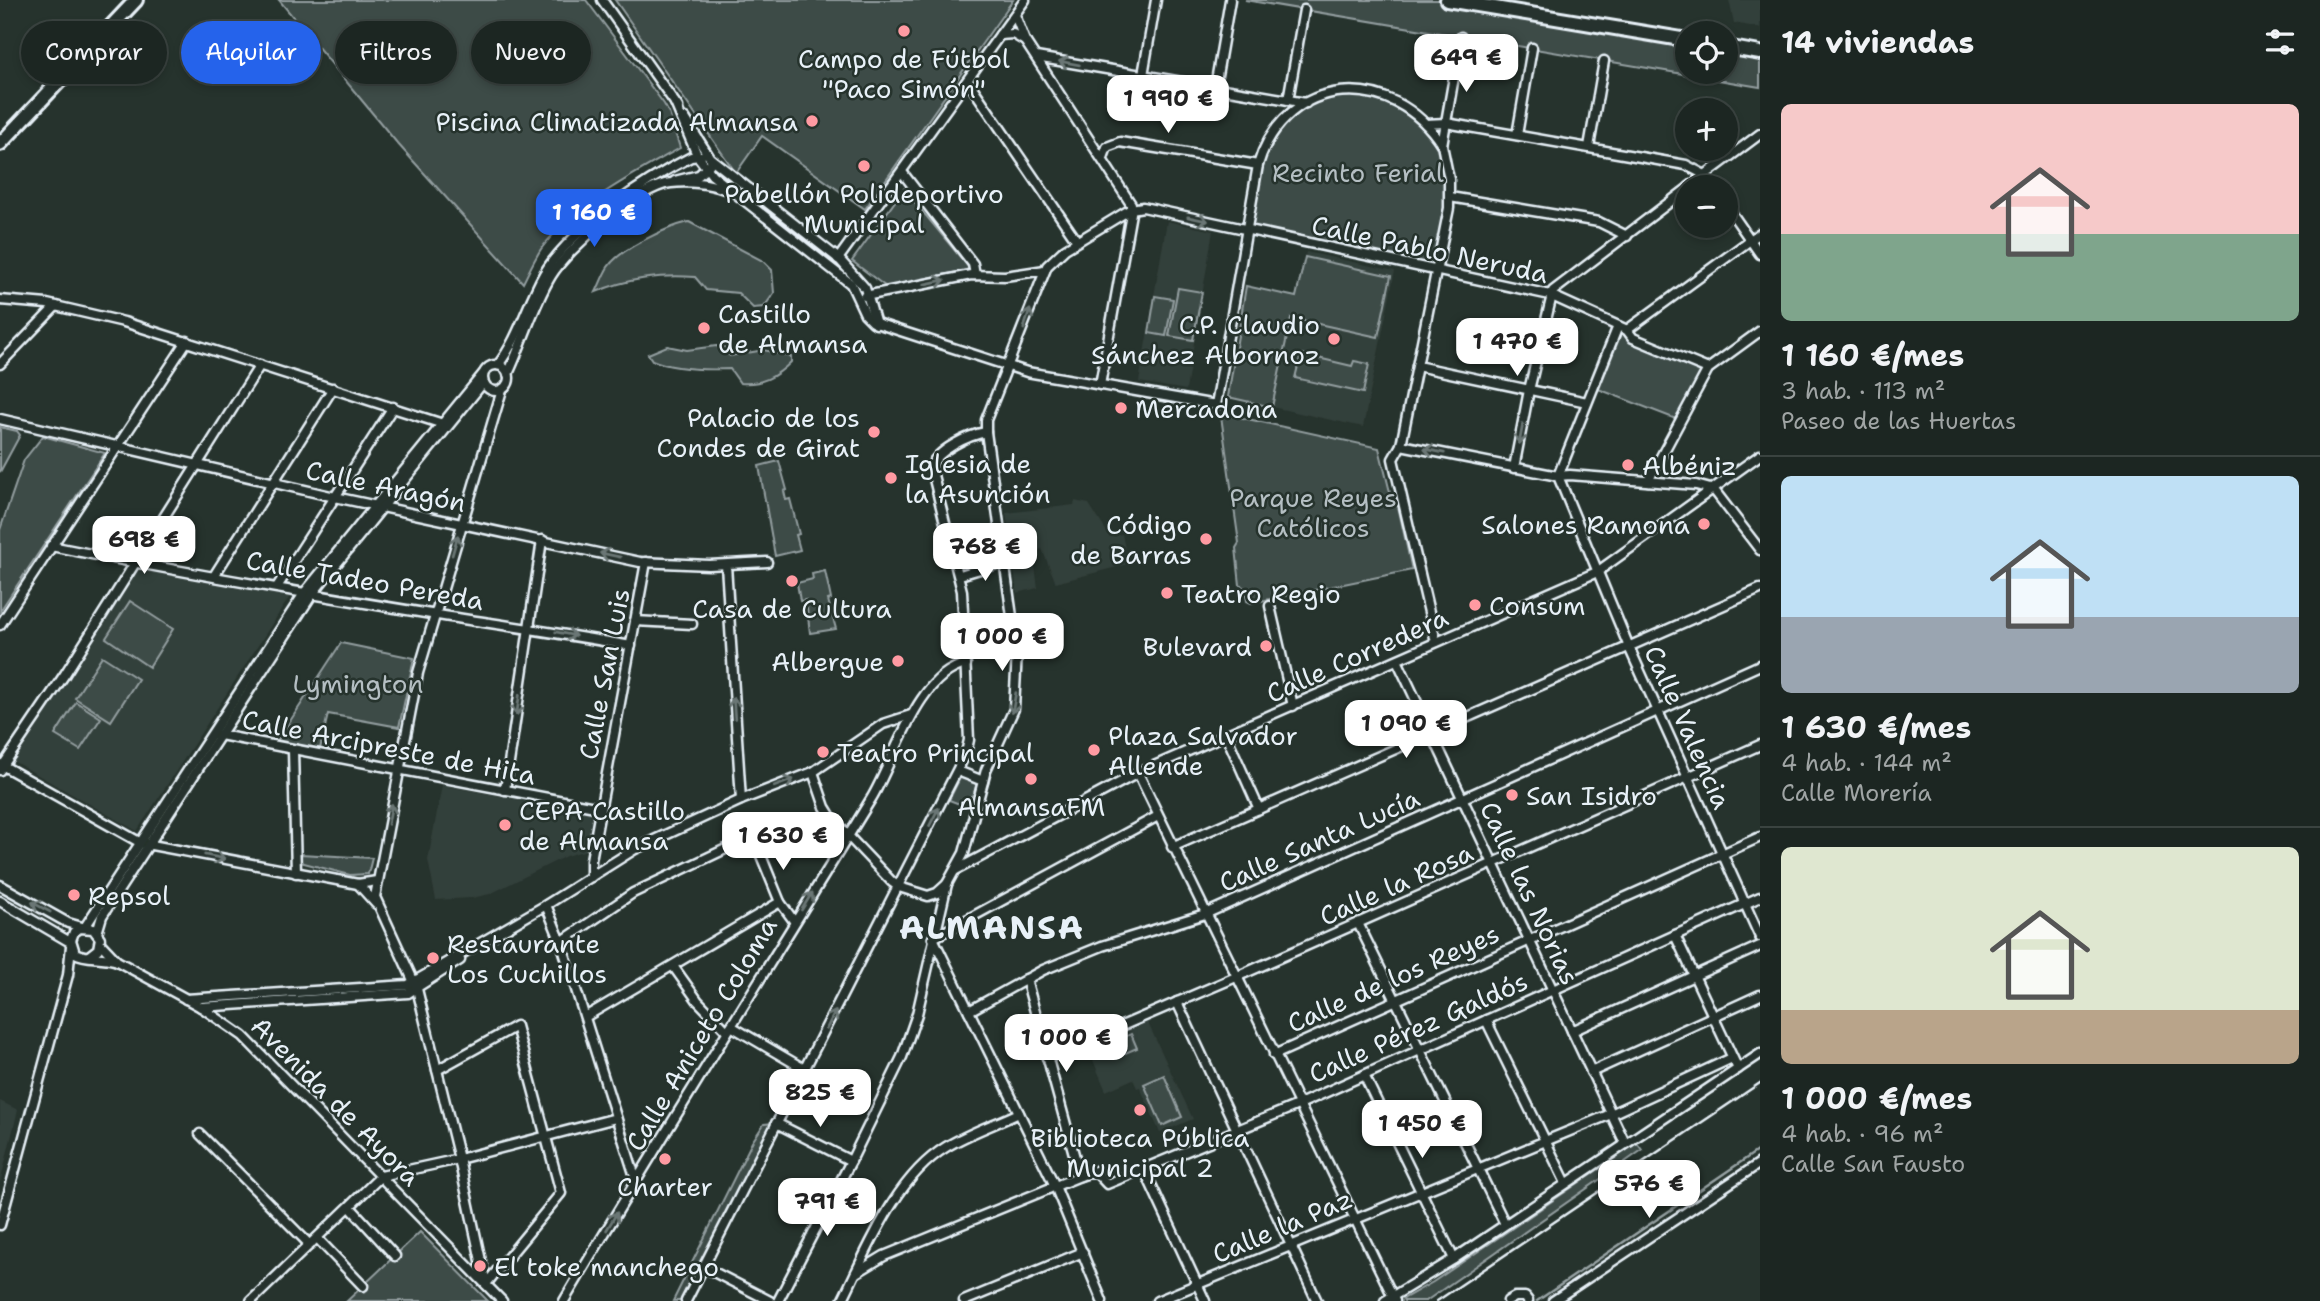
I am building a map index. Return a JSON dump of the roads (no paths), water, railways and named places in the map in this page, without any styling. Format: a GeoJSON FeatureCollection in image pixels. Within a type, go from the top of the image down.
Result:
{"type":"FeatureCollection","features":[{"type":"Feature","properties":{"kind":"main road"},"geometry":{"type":"LineString","coordinates":[[0,144],[136,0]]}},
{"type":"Feature","properties":{"kind":"main road"},"geometry":{"type":"LineString","coordinates":[[1447,0],[1476,2],[1675,38]]}},
{"type":"Feature","properties":{"kind":"main road"},"geometry":{"type":"LineString","coordinates":[[1738,49],[1760,53]]}},
{"type":"Feature","properties":{"kind":"street"},"geometry":{"type":"LineString","coordinates":[[832,267],[839,267],[839,259],[1025,0]]}},
{"type":"Feature","properties":{"kind":"street"},"geometry":{"type":"LineString","coordinates":[[1143,75],[1156,0]]}},
{"type":"Feature","properties":{"kind":"street"},"geometry":{"type":"LineString","coordinates":[[1215,87],[1230,0]]}},
{"type":"Feature","properties":{"kind":"street"},"geometry":{"type":"LineString","coordinates":[[605,2],[675,103],[704,161],[839,259],[862,284],[869,296],[876,324]]}},
{"type":"Feature","properties":{"kind":"street"},"geometry":{"type":"LineString","coordinates":[[1288,100],[1304,10]]}},
{"type":"Feature","properties":{"kind":"street"},"geometry":{"type":"LineString","coordinates":[[1015,15],[1025,41],[1127,196],[1131,209],[1100,385]]}},
{"type":"Feature","properties":{"kind":"street"},"geometry":{"type":"LineString","coordinates":[[1000,35],[1013,34],[1025,41]]}},
{"type":"Feature","properties":{"kind":"street"},"geometry":{"type":"LineString","coordinates":[[1441,145],[1461,37]]}},
{"type":"Feature","properties":{"kind":"street"},"geometry":{"type":"LineString","coordinates":[[1517,135],[1532,48]]}},
{"type":"Feature","properties":{"kind":"street"},"geometry":{"type":"LineString","coordinates":[[1036,57],[1306,103]]}},
{"type":"Feature","properties":{"kind":"street"},"geometry":{"type":"LineString","coordinates":[[1589,147],[1604,61]]}},
{"type":"Feature","properties":{"kind":"street"},"geometry":{"type":"LineString","coordinates":[[968,81],[1077,241]]}},
{"type":"Feature","properties":{"kind":"street"},"geometry":{"type":"LineString","coordinates":[[850,284],[865,314],[876,324],[1009,367],[1216,405],[1258,165],[1276,126],[1288,113],[1306,103],[1343,92],[1375,93],[1407,107],[1426,124],[1441,145],[1448,171],[1450,197],[1401,445],[1393,459],[1436,642]]}},
{"type":"Feature","properties":{"kind":"street"},"geometry":{"type":"LineString","coordinates":[[675,103],[686,140],[685,160]]}},
{"type":"Feature","properties":{"kind":"street"},"geometry":{"type":"LineString","coordinates":[[682,123],[704,161],[733,193],[832,267],[862,294],[869,296],[975,275],[994,276],[1045,270]]}},
{"type":"Feature","properties":{"kind":"street"},"geometry":{"type":"LineString","coordinates":[[1426,124],[1446,123],[1589,147],[1686,165],[1705,175],[1760,134]]}},
{"type":"Feature","properties":{"kind":"street"},"geometry":{"type":"LineString","coordinates":[[1102,158],[1109,146],[1120,142],[1258,165]]}},
{"type":"Feature","properties":{"kind":"street"},"geometry":{"type":"LineString","coordinates":[[0,1225],[3,1201],[68,975],[73,933],[84,927],[144,843],[309,593],[483,379],[489,367],[498,365],[511,347],[544,274],[559,253],[635,189],[685,160],[704,161]]}},
{"type":"Feature","properties":{"kind":"street"},"geometry":{"type":"LineString","coordinates":[[376,904],[377,881],[418,673],[502,390],[508,383],[508,374],[545,286],[574,247],[631,201],[699,174],[704,161]]}},
{"type":"Feature","properties":{"kind":"street"},"geometry":{"type":"LineString","coordinates":[[902,172],[973,264],[975,275]]}},
{"type":"Feature","properties":{"kind":"street"},"geometry":{"type":"LineString","coordinates":[[671,183],[712,185],[733,193]]}},
{"type":"Feature","properties":{"kind":"street"},"geometry":{"type":"LineString","coordinates":[[1450,197],[1599,222],[1627,236]]}},
{"type":"Feature","properties":{"kind":"street"},"geometry":{"type":"LineString","coordinates":[[1514,468],[1553,290],[1675,198]]}},
{"type":"Feature","properties":{"kind":"street","name":"Calle Pablo Neruda"},"geometry":{"type":"LineString","coordinates":[[1131,209],[1143,207],[1550,296],[1622,328],[1633,338],[1707,369]]}},
{"type":"Feature","properties":{"kind":"street"},"geometry":{"type":"LineString","coordinates":[[813,772],[825,807],[847,836],[899,887],[928,896],[937,893],[947,884],[956,870],[973,828],[982,781],[1014,709],[1016,695],[1017,652],[986,432],[989,411],[1009,367],[1045,270],[1058,255],[1077,241],[1131,209]]}},
{"type":"Feature","properties":{"kind":"street"},"geometry":{"type":"LineString","coordinates":[[1738,222],[1760,254]]}},
{"type":"Feature","properties":{"kind":"street"},"geometry":{"type":"LineString","coordinates":[[1558,476],[1587,402],[1622,328],[1760,233]]}},
{"type":"Feature","properties":{"kind":"street"},"geometry":{"type":"LineString","coordinates":[[0,300],[56,306],[187,341],[443,424]]}},
{"type":"Feature","properties":{"kind":"street"},"geometry":{"type":"LineString","coordinates":[[0,365],[56,306]]}},
{"type":"Feature","properties":{"kind":"street"},"geometry":{"type":"LineString","coordinates":[[1648,481],[1707,369],[1760,331]]}},
{"type":"Feature","properties":{"kind":"street"},"geometry":{"type":"LineString","coordinates":[[0,625],[187,341]]}},
{"type":"Feature","properties":{"kind":"street"},"geometry":{"type":"LineString","coordinates":[[260,365],[65,674],[1,766],[144,843],[358,884],[377,881]]}},
{"type":"Feature","properties":{"kind":"street"},"geometry":{"type":"LineString","coordinates":[[498,365],[508,374]]}},
{"type":"Feature","properties":{"kind":"street"},"geometry":{"type":"LineString","coordinates":[[1417,366],[1587,402]]}},
{"type":"Feature","properties":{"kind":"street"},"geometry":{"type":"LineString","coordinates":[[483,379],[489,390],[502,390]]}},
{"type":"Feature","properties":{"kind":"street"},"geometry":{"type":"LineString","coordinates":[[380,507],[443,424],[483,379]]}},
{"type":"Feature","properties":{"kind":"street"},"geometry":{"type":"LineString","coordinates":[[214,576],[333,388]]}},
{"type":"Feature","properties":{"kind":"street"},"geometry":{"type":"LineString","coordinates":[[277,587],[393,407]]}},
{"type":"Feature","properties":{"kind":"street","name":"Calle Aragón"},"geometry":{"type":"LineString","coordinates":[[0,419],[380,507],[646,562],[726,565],[767,562]]}},
{"type":"Feature","properties":{"kind":"street"},"geometry":{"type":"LineString","coordinates":[[686,1301],[958,771],[969,744],[960,575],[931,467],[934,460],[967,436],[986,432]]}},
{"type":"Feature","properties":{"kind":"street"},"geometry":{"type":"LineString","coordinates":[[1401,445],[1558,476],[1696,485],[1714,490],[1760,550]]}},
{"type":"Feature","properties":{"kind":"street","name":"Calle Corredera"},"geometry":{"type":"LineString","coordinates":[[956,870],[1138,773],[1597,572],[1760,455]]}},
{"type":"Feature","properties":{"kind":"street","name":"Calle Valencia"},"geometry":{"type":"LineString","coordinates":[[1558,476],[1629,647],[1760,937]]}},
{"type":"Feature","properties":{"kind":"street"},"geometry":{"type":"LineString","coordinates":[[505,790],[542,540]]}},
{"type":"Feature","properties":{"kind":"street","name":"Calle Tadeo Pereda"},"geometry":{"type":"LineString","coordinates":[[51,546],[135,563],[631,646]]}},
{"type":"Feature","properties":{"kind":"street","name":"Calle San Luis"},"geometry":{"type":"LineString","coordinates":[[591,877],[591,860],[600,808],[646,562]]}},
{"type":"Feature","properties":{"kind":"street"},"geometry":{"type":"LineString","coordinates":[[960,575],[1003,562]]}},
{"type":"Feature","properties":{"kind":"street"},"geometry":{"type":"LineString","coordinates":[[726,565],[741,800]]}},
{"type":"Feature","properties":{"kind":"street"},"geometry":{"type":"LineString","coordinates":[[1172,847],[1760,589]]}},
{"type":"Feature","properties":{"kind":"street"},"geometry":{"type":"LineString","coordinates":[[1270,606],[1293,706]]}},
{"type":"Feature","properties":{"kind":"street"},"geometry":{"type":"LineString","coordinates":[[635,621],[692,624]]}},
{"type":"Feature","properties":{"kind":"street","name":"Calle las Norias"},"geometry":{"type":"LineString","coordinates":[[1397,660],[1625,1143]]}},
{"type":"Feature","properties":{"kind":"street","name":"Calle Aniceto Coloma"},"geometry":{"type":"LineString","coordinates":[[564,1301],[880,783],[911,715],[943,676],[955,667],[966,664]]}},
{"type":"Feature","properties":{"kind":"street","name":"Calle Santa Lucía"},"geometry":{"type":"LineString","coordinates":[[969,1011],[1026,979],[1102,946],[1205,914],[1760,665]]}},
{"type":"Feature","properties":{"kind":"street"},"geometry":{"type":"LineString","coordinates":[[201,1007],[408,993],[415,985],[635,849],[741,800],[813,772],[883,724],[911,715]]}},
{"type":"Feature","properties":{"kind":"street","name":"Calle Arcipreste de Hita"},"geometry":{"type":"LineString","coordinates":[[216,734],[600,808]]}},
{"type":"Feature","properties":{"kind":"street"},"geometry":{"type":"LineString","coordinates":[[1226,734],[1259,809]]}},
{"type":"Feature","properties":{"kind":"street","name":"Calle la Rosa"},"geometry":{"type":"LineString","coordinates":[[1047,1058],[1760,745]]}},
{"type":"Feature","properties":{"kind":"street"},"geometry":{"type":"LineString","coordinates":[[293,750],[296,873]]}},
{"type":"Feature","properties":{"kind":"street"},"geometry":{"type":"LineString","coordinates":[[958,771],[982,781]]}},
{"type":"Feature","properties":{"kind":"street"},"geometry":{"type":"LineString","coordinates":[[1138,773],[1391,1300],[1760,1054]]}},
{"type":"Feature","properties":{"kind":"street"},"geometry":{"type":"LineString","coordinates":[[933,939],[1158,816]]}},
{"type":"Feature","properties":{"kind":"street"},"geometry":{"type":"LineString","coordinates":[[561,942],[633,893],[753,836],[780,902],[794,921]]}},
{"type":"Feature","properties":{"kind":"street","name":"Calle de los Reyes"},"geometry":{"type":"LineString","coordinates":[[1274,1055],[1760,837]]}},
{"type":"Feature","properties":{"kind":"street"},"geometry":{"type":"LineString","coordinates":[[68,975],[73,966],[97,952],[100,943],[97,933],[102,916],[144,843]]}},
{"type":"Feature","properties":{"kind":"street"},"geometry":{"type":"LineString","coordinates":[[358,884],[376,904],[415,985],[459,1159],[486,1284]]}},
{"type":"Feature","properties":{"kind":"street"},"geometry":{"type":"LineString","coordinates":[[778,1301],[851,1161],[907,1045],[947,884]]}},
{"type":"Feature","properties":{"kind":"street"},"geometry":{"type":"LineString","coordinates":[[0,885],[68,923],[97,933]]}},
{"type":"Feature","properties":{"kind":"street","name":"Calle Pérez Galdós"},"geometry":{"type":"LineString","coordinates":[[1080,1176],[1095,1171],[1107,1184],[1144,1169],[1299,1104],[1760,897]]}},
{"type":"Feature","properties":{"kind":"street"},"geometry":{"type":"LineString","coordinates":[[0,901],[71,944],[75,953],[86,956]]}},
{"type":"Feature","properties":{"kind":"street"},"geometry":{"type":"LineString","coordinates":[[585,1017],[780,902]]}},
{"type":"Feature","properties":{"kind":"street"},"geometry":{"type":"LineString","coordinates":[[546,905],[561,942],[636,1180]]}},
{"type":"Feature","properties":{"kind":"street"},"geometry":{"type":"LineString","coordinates":[[1358,923],[1506,1224]]}},
{"type":"Feature","properties":{"kind":"street"},"geometry":{"type":"LineString","coordinates":[[1675,935],[1738,1069]]}},
{"type":"Feature","properties":{"kind":"street"},"geometry":{"type":"LineString","coordinates":[[933,939],[1055,1186],[1102,1301]]}},
{"type":"Feature","properties":{"kind":"street","name":"Avenida de Ayora"},"geometry":{"type":"LineString","coordinates":[[100,943],[117,961]]}},
{"type":"Feature","properties":{"kind":"street"},"geometry":{"type":"LineString","coordinates":[[1572,1031],[1760,946]]}},
{"type":"Feature","properties":{"kind":"street","name":"Avenida de Ayora"},"geometry":{"type":"LineString","coordinates":[[86,956],[100,956],[117,961],[201,1007],[230,1019],[502,1301]]}},
{"type":"Feature","properties":{"kind":"street"},"geometry":{"type":"LineString","coordinates":[[673,966],[698,1001],[729,1029],[806,1070]]}},
{"type":"Feature","properties":{"kind":"street"},"geometry":{"type":"LineString","coordinates":[[856,1273],[884,1256],[1080,1176],[1026,979]]}},
{"type":"Feature","properties":{"kind":"street"},"geometry":{"type":"LineString","coordinates":[[186,999],[415,985]]}},
{"type":"Feature","properties":{"kind":"street"},"geometry":{"type":"LineString","coordinates":[[1591,1072],[1760,995]]}},
{"type":"Feature","properties":{"kind":"street"},"geometry":{"type":"LineString","coordinates":[[1177,1002],[1317,1301]]}},
{"type":"Feature","properties":{"kind":"street"},"geometry":{"type":"LineString","coordinates":[[230,1019],[239,1004]]}},
{"type":"Feature","properties":{"kind":"street"},"geometry":{"type":"LineString","coordinates":[[1486,1020],[1566,1183]]}},
{"type":"Feature","properties":{"kind":"street"},"geometry":{"type":"LineString","coordinates":[[437,1070],[514,1026],[517,1028],[561,1195],[486,1284]]}},
{"type":"Feature","properties":{"kind":"street","name":"Calle la Paz"},"geometry":{"type":"LineString","coordinates":[[1157,1301],[1611,1114],[1732,1058]]}},
{"type":"Feature","properties":{"kind":"street"},"geometry":{"type":"LineString","coordinates":[[1364,1075],[1454,1259]]}},
{"type":"Feature","properties":{"kind":"street"},"geometry":{"type":"LineString","coordinates":[[842,1301],[874,1237],[910,1179],[947,1146],[1020,1113]]}},
{"type":"Feature","properties":{"kind":"street"},"geometry":{"type":"LineString","coordinates":[[251,1301],[380,1176],[459,1159],[616,1118]]}},
{"type":"Feature","properties":{"kind":"street"},"geometry":{"type":"LineString","coordinates":[[776,1123],[851,1161]]}},
{"type":"Feature","properties":{"kind":"street"},"geometry":{"type":"LineString","coordinates":[[200,1134],[363,1286]]}},
{"type":"Feature","properties":{"kind":"street"},"geometry":{"type":"LineString","coordinates":[[1553,1301],[1760,1163]]}},
{"type":"Feature","properties":{"kind":"street"},"geometry":{"type":"LineString","coordinates":[[1144,1169],[1205,1301]]}},
{"type":"Feature","properties":{"kind":"street"},"geometry":{"type":"LineString","coordinates":[[349,1207],[395,1256]]}},
{"type":"Feature","properties":{"kind":"street"},"geometry":{"type":"LineString","coordinates":[[964,1301],[1083,1252]]}},
{"type":"Feature","properties":{"kind":"street"},"geometry":{"type":"LineString","coordinates":[[704,1266],[770,1301]]}},
{"type":"Feature","properties":{"kind":"street"},"geometry":{"type":"LineString","coordinates":[[1508,1301],[1521,1296],[1528,1301]]}},
{"type":"Feature","properties":{"kind":"waterway"},"geometry":{"type":"LineString","coordinates":[[1537,1301],[1760,1149]]}},
{"type":"Feature","properties":{"kind":"railway"},"geometry":{"type":"LineString","coordinates":[[1437,1301],[1760,1083]]}},
{"type":"Feature","properties":{"kind":"place","name":"Campo de Fútbol \"Paco Simón\""},"geometry":{"type":"Point","coordinates":[904,31]}},
{"type":"Feature","properties":{"kind":"place","name":"Piscina Climatizada Almansa"},"geometry":{"type":"Point","coordinates":[812,121]}},
{"type":"Feature","properties":{"kind":"place","name":"Pabellón Polideportivo Municipal"},"geometry":{"type":"Point","coordinates":[864,166]}},
{"type":"Feature","properties":{"kind":"place","name":"Castillo de Almansa"},"geometry":{"type":"Point","coordinates":[704,328]}},
{"type":"Feature","properties":{"kind":"place","name":"C.P. Claudio Sánchez Albornoz"},"geometry":{"type":"Point","coordinates":[1334,339]}},
{"type":"Feature","properties":{"kind":"place","name":"Mercadona"},"geometry":{"type":"Point","coordinates":[1121,408]}},
{"type":"Feature","properties":{"kind":"place","name":"Palacio de los Condes de Girat"},"geometry":{"type":"Point","coordinates":[874,432]}},
{"type":"Feature","properties":{"kind":"place","name":"Albéniz"},"geometry":{"type":"Point","coordinates":[1628,465]}},
{"type":"Feature","properties":{"kind":"place","name":"Iglesia de la Asunción"},"geometry":{"type":"Point","coordinates":[891,478]}},
{"type":"Feature","properties":{"kind":"place","name":"Salones Ramona"},"geometry":{"type":"Point","coordinates":[1704,524]}},
{"type":"Feature","properties":{"kind":"place","name":"Código de Barras"},"geometry":{"type":"Point","coordinates":[1206,539]}},
{"type":"Feature","properties":{"kind":"place","name":"Casa de Cultura"},"geometry":{"type":"Point","coordinates":[792,581]}},
{"type":"Feature","properties":{"kind":"place","name":"Teatro Regio"},"geometry":{"type":"Point","coordinates":[1167,593]}},
{"type":"Feature","properties":{"kind":"place","name":"Consum"},"geometry":{"type":"Point","coordinates":[1475,605]}},
{"type":"Feature","properties":{"kind":"place","name":"Bulevard"},"geometry":{"type":"Point","coordinates":[1266,646]}},
{"type":"Feature","properties":{"kind":"place","name":"Albergue"},"geometry":{"type":"Point","coordinates":[898,661]}},
{"type":"Feature","properties":{"kind":"place","name":"Plaza Salvador Allende"},"geometry":{"type":"Point","coordinates":[1094,750]}},
{"type":"Feature","properties":{"kind":"place","name":"Teatro Principal"},"geometry":{"type":"Point","coordinates":[823,752]}},
{"type":"Feature","properties":{"kind":"place","name":"AlmansaFM"},"geometry":{"type":"Point","coordinates":[1031,779]}},
{"type":"Feature","properties":{"kind":"place","name":"San Isidro"},"geometry":{"type":"Point","coordinates":[1512,795]}},
{"type":"Feature","properties":{"kind":"place","name":"CEPA Castillo de Almansa"},"geometry":{"type":"Point","coordinates":[505,825]}},
{"type":"Feature","properties":{"kind":"place","name":"Repsol"},"geometry":{"type":"Point","coordinates":[74,895]}},
{"type":"Feature","properties":{"kind":"place","name":"Restaurante Los Cuchillos"},"geometry":{"type":"Point","coordinates":[433,958]}},
{"type":"Feature","properties":{"kind":"place","name":"Biblioteca Pública Municipal 2"},"geometry":{"type":"Point","coordinates":[1140,1110]}},
{"type":"Feature","properties":{"kind":"place","name":"Charter"},"geometry":{"type":"Point","coordinates":[665,1159]}},
{"type":"Feature","properties":{"kind":"place","name":"El toke manchego"},"geometry":{"type":"Point","coordinates":[480,1266]}},
{"type":"Feature","properties":{"kind":"district","name":"ALMANSA"},"geometry":{"type":"Point","coordinates":[992,927]}},
{"type":"Feature","properties":{"kind":"park label","name":"Recinto Ferial"},"geometry":{"type":"Point","coordinates":[1358,172]}},
{"type":"Feature","properties":{"kind":"park label","name":"Parque Reyes Católicos"},"geometry":{"type":"Point","coordinates":[1313,512]}},
{"type":"Feature","properties":{"kind":"park label","name":"Lymington"},"geometry":{"type":"Point","coordinates":[358,683]}}]}
